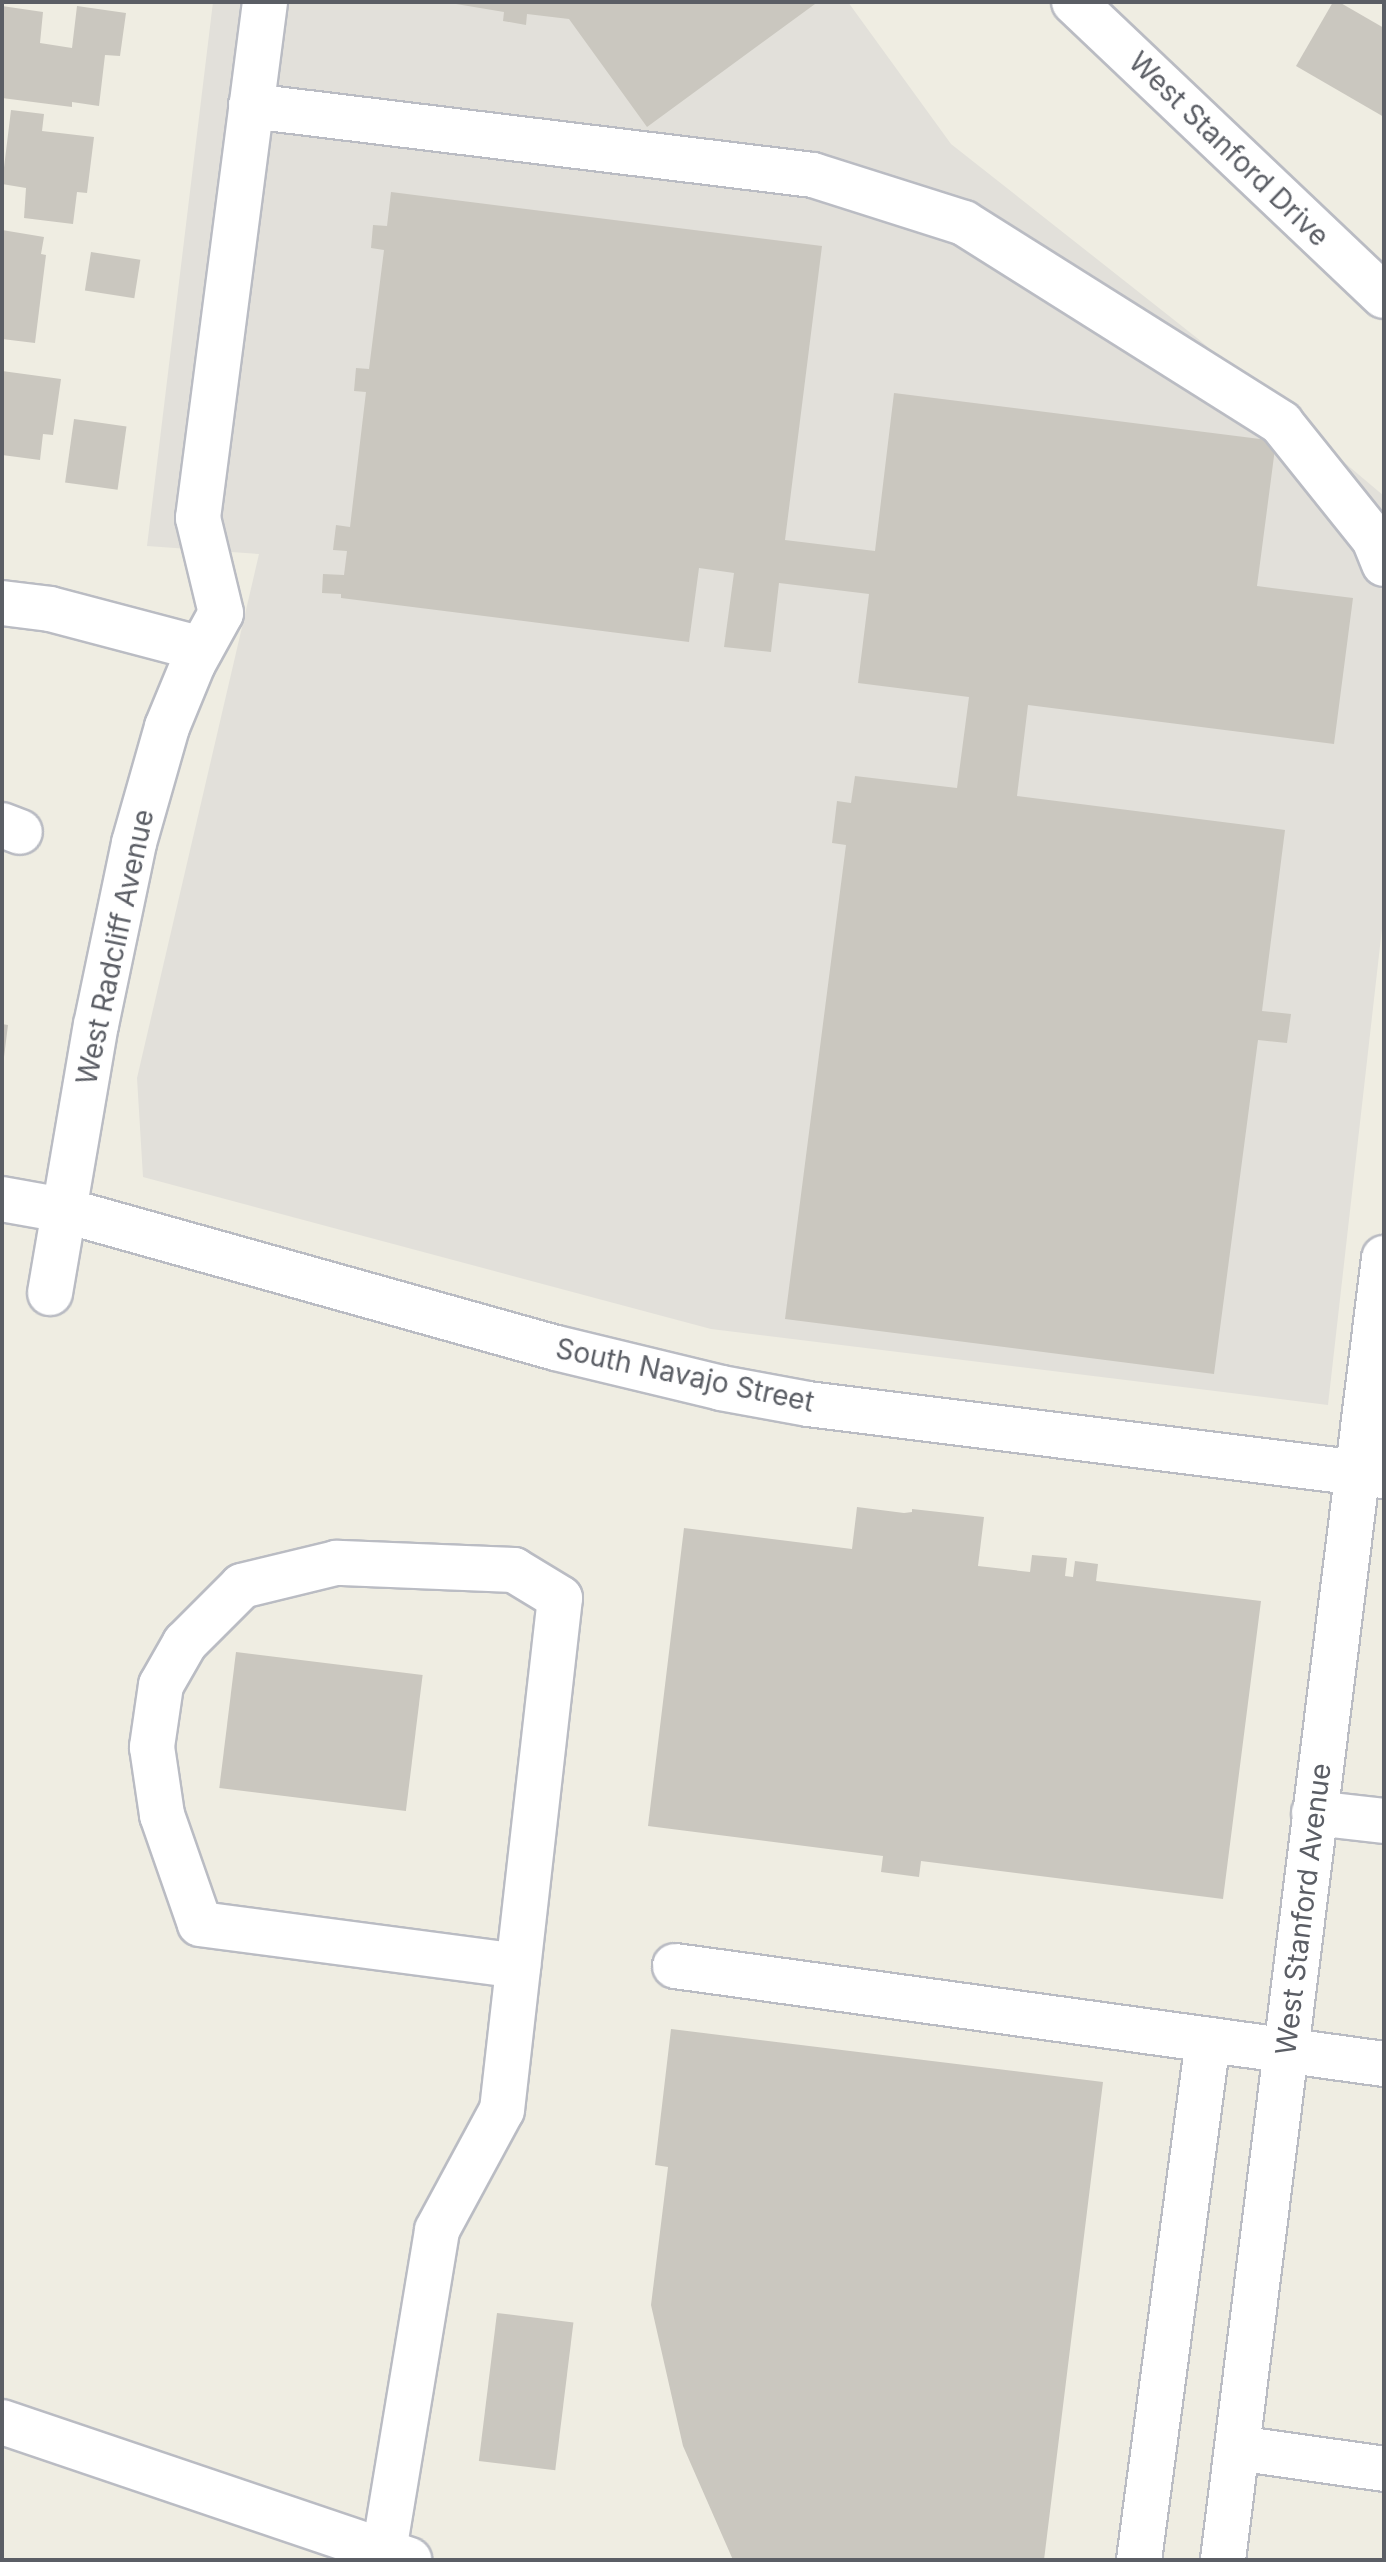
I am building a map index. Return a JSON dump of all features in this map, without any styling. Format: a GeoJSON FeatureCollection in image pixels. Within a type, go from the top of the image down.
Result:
{"type":"FeatureCollection","features":[{"type":"Feature","properties":{"kind":"street"},"geometry":{"type":"LineString","coordinates":[[2,603],[211,631],[198,518],[265,2]]}},
{"type":"Feature","properties":{"kind":"street","name":"West Stanford Drive"},"geometry":{"type":"LineString","coordinates":[[1074,2],[1384,296]]}},
{"type":"Feature","properties":{"kind":"street"},"geometry":{"type":"LineString","coordinates":[[251,106],[813,175],[964,223],[1281,423],[1374,539],[1384,564]]}},
{"type":"Feature","properties":{"kind":"street","name":"West Radcliff Avenue"},"geometry":{"type":"LineString","coordinates":[[50,1293],[63,1210],[134,843],[167,727],[211,631]]}},
{"type":"Feature","properties":{"kind":"street","name":"South Navajo Street"},"geometry":{"type":"LineString","coordinates":[[2,1199],[63,1210],[556,1348],[721,1388],[808,1404],[1370,1474]]}},
{"type":"Feature","properties":{"kind":"street","name":"West Stanford Avenue"},"geometry":{"type":"LineString","coordinates":[[1223,2560],[1314,1813],[1370,1474],[1384,1258]]}},
{"type":"Feature","properties":{"kind":"street"},"geometry":{"type":"LineString","coordinates":[[2,2422],[396,2556],[437,2230],[502,2110],[560,1598],[514,1570],[366,1564],[336,1563],[242,1586],[185,1643],[161,1685],[152,1747],[162,1815],[200,1924],[518,1966]]}},
{"type":"Feature","properties":{"kind":"street"},"geometry":{"type":"LineString","coordinates":[[1314,1813],[1384,1821]]}},
{"type":"Feature","properties":{"kind":"street"},"geometry":{"type":"LineString","coordinates":[[675,1966],[1384,2064]]}},
{"type":"Feature","properties":{"kind":"street"},"geometry":{"type":"LineString","coordinates":[[1139,2560],[1208,2040]]}},
{"type":"Feature","properties":{"kind":"street"},"geometry":{"type":"LineString","coordinates":[[1237,2448],[1384,2469]]}},
{"type":"Feature","properties":{"kind":"shaded area"},"geometry":{"type":"Polygon","coordinates":[[[213,2],[848,2],[951,144],[1197,338],[1384,496],[1384,911],[1328,1405],[711,1329],[143,1177],[137,1078],[259,554],[147,546],[213,2]]]}},
{"type":"Feature","properties":{"kind":"building"},"geometry":{"type":"Polygon","coordinates":[[[444,2],[815,4],[647,127],[569,19],[527,14],[526,25],[503,21],[504,12],[444,2]]]}},
{"type":"Feature","properties":{"kind":"building"},"geometry":{"type":"Polygon","coordinates":[[[1333,2],[1339,2],[1384,28],[1384,117],[1296,66],[1333,2]]]}},
{"type":"Feature","properties":{"kind":"building"},"geometry":{"type":"Polygon","coordinates":[[[2,6],[43,12],[40,43],[72,48],[77,6],[126,13],[120,56],[105,55],[99,106],[72,102],[72,107],[2,98],[2,6]]]}},
{"type":"Feature","properties":{"kind":"building"},"geometry":{"type":"Polygon","coordinates":[[[11,110],[44,114],[42,131],[94,137],[87,193],[77,192],[73,224],[24,218],[26,188],[2,184],[11,110]]]}},
{"type":"Feature","properties":{"kind":"building"},"geometry":{"type":"Polygon","coordinates":[[[391,192],[822,246],[785,540],[875,551],[894,393],[1276,441],[1257,586],[1353,598],[1334,744],[1028,705],[1017,796],[1285,830],[1262,1011],[1291,1014],[1287,1043],[1258,1040],[1214,1374],[785,1319],[846,845],[832,843],[837,801],[851,803],[855,776],[957,788],[969,697],[858,683],[869,594],[779,583],[771,652],[724,647],[734,573],[699,568],[689,642],[341,598],[341,594],[322,593],[323,574],[344,575],[347,551],[333,550],[336,525],[350,527],[366,392],[354,391],[356,368],[369,369],[384,250],[371,248],[373,225],[387,226],[391,192]]]}},
{"type":"Feature","properties":{"kind":"building"},"geometry":{"type":"Polygon","coordinates":[[[2,230],[44,237],[41,254],[46,255],[35,343],[2,339],[2,230]]]}},
{"type":"Feature","properties":{"kind":"building"},"geometry":{"type":"Polygon","coordinates":[[[91,252],[140,260],[134,298],[85,291],[91,252]]]}},
{"type":"Feature","properties":{"kind":"building"},"geometry":{"type":"Polygon","coordinates":[[[2,371],[61,379],[53,435],[43,434],[40,460],[2,455],[2,371]]]}},
{"type":"Feature","properties":{"kind":"building"},"geometry":{"type":"Polygon","coordinates":[[[74,419],[126,426],[118,490],[65,482],[74,419]]]}},
{"type":"Feature","properties":{"kind":"building"},"geometry":{"type":"Polygon","coordinates":[[[2,1024],[8,1025],[4,1057],[2,1057],[2,1024]]]}},
{"type":"Feature","properties":{"kind":"building"},"geometry":{"type":"Polygon","coordinates":[[[857,1507],[984,1517],[978,1566],[1030,1572],[1032,1555],[1067,1558],[1065,1576],[1073,1577],[1075,1561],[1098,1564],[1096,1581],[1261,1601],[1223,1899],[921,1861],[919,1877],[881,1872],[883,1856],[648,1826],[684,1528],[852,1549],[857,1507]]]}},
{"type":"Feature","properties":{"kind":"building"},"geometry":{"type":"Polygon","coordinates":[[[236,1652],[423,1675],[406,1811],[219,1788],[236,1652]]]}},
{"type":"Feature","properties":{"kind":"building"},"geometry":{"type":"Polygon","coordinates":[[[671,2029],[1103,2082],[1044,2560],[733,2560],[683,2446],[651,2305],[668,2167],[655,2165],[671,2029]]]}},
{"type":"Feature","properties":{"kind":"building"},"geometry":{"type":"Polygon","coordinates":[[[497,2313],[573,2322],[555,2470],[479,2461],[497,2313]]]}}]}
